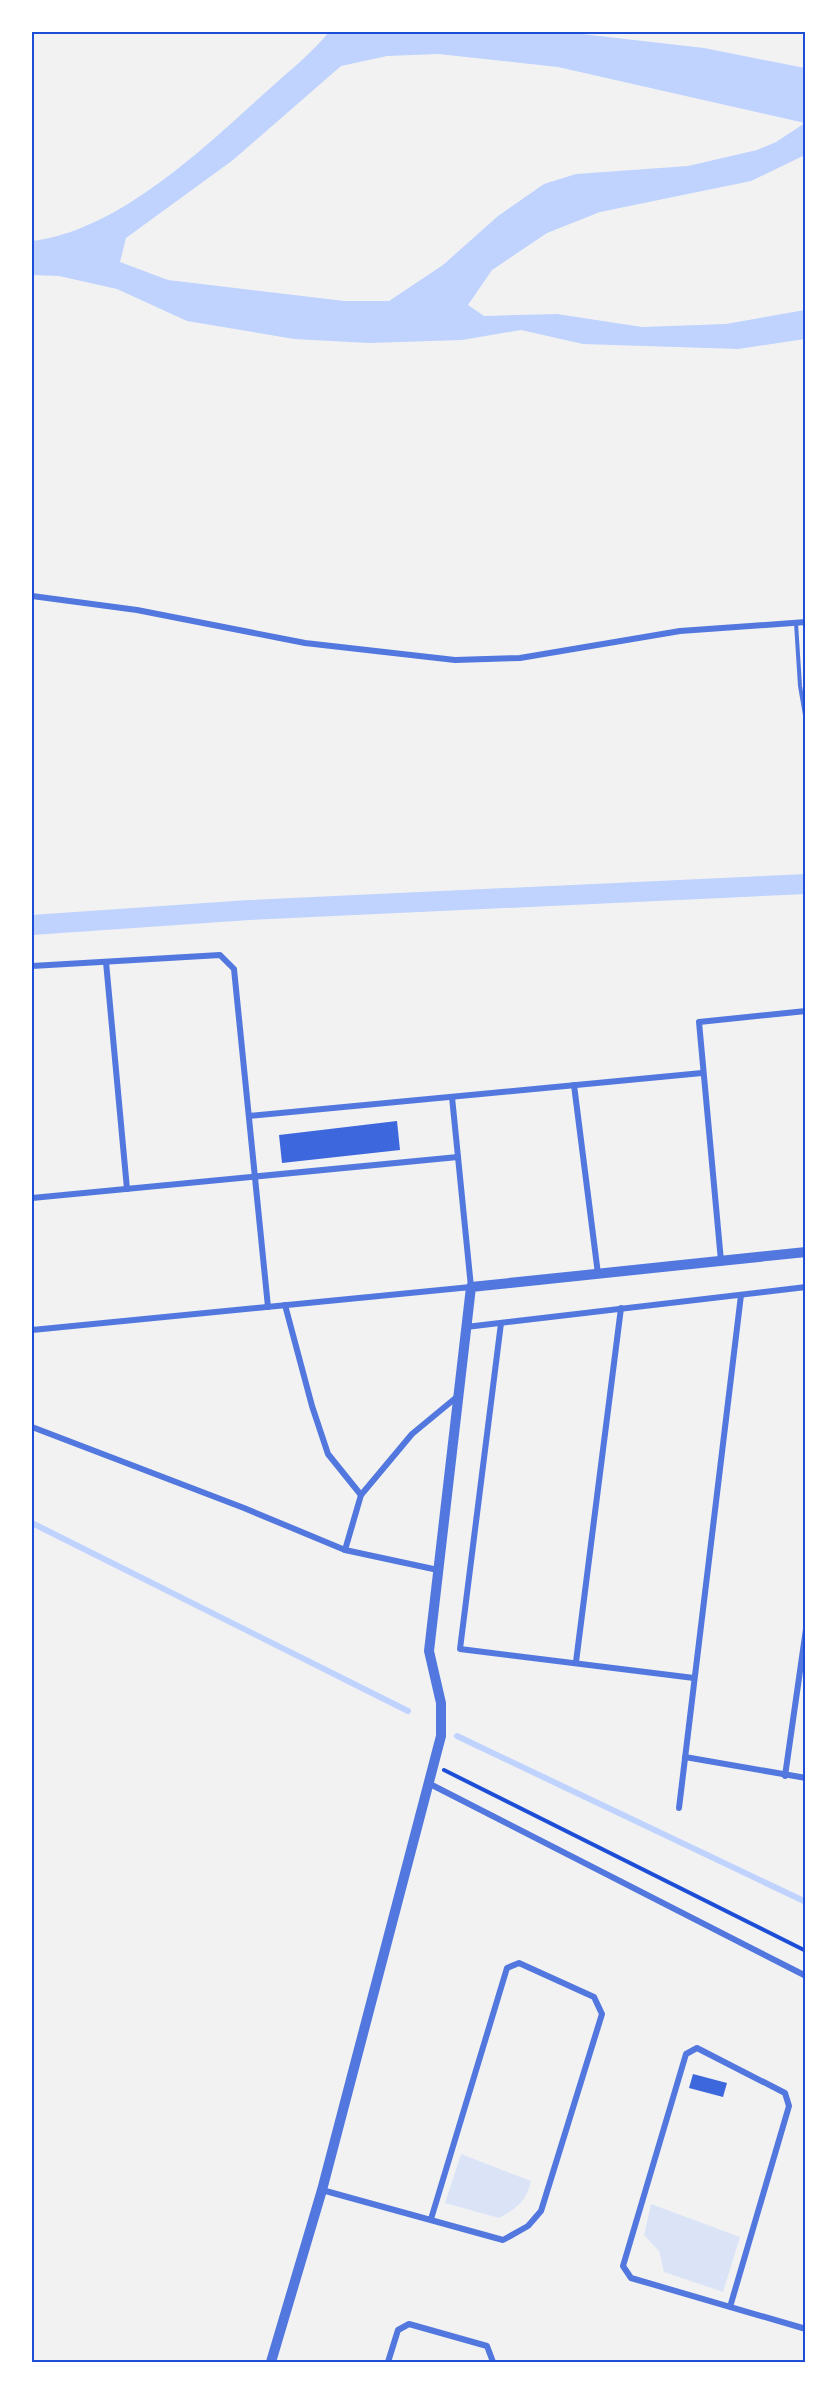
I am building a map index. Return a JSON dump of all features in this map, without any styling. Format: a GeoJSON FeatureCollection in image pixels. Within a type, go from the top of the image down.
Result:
{"type":"FeatureCollection","features":[{"type":"Feature","properties":{"kind":"street"},"geometry":{"type":"LineString","coordinates":[[32,596],[137,610],[305,643],[455,660],[520,658],[680,631],[806,621]]}},
{"type":"Feature","properties":{"kind":"street"},"geometry":{"type":"LineString","coordinates":[[32,966],[220,955],[234,969],[268,1307]]}},
{"type":"Feature","properties":{"kind":"street"},"geometry":{"type":"LineString","coordinates":[[106,962],[127,1188]]}},
{"type":"Feature","properties":{"kind":"street"},"geometry":{"type":"LineString","coordinates":[[721,1261],[699,1022],[806,1011]]}},
{"type":"Feature","properties":{"kind":"street"},"geometry":{"type":"LineString","coordinates":[[249,1116],[702,1073]]}},
{"type":"Feature","properties":{"kind":"street"},"geometry":{"type":"LineString","coordinates":[[574,1085],[598,1274]]}},
{"type":"Feature","properties":{"kind":"street"},"geometry":{"type":"LineString","coordinates":[[271,2362],[322,2190],[435,1766],[443,1720],[429,1651],[471,1287],[452,1096]]}},
{"type":"Feature","properties":{"kind":"street"},"geometry":{"type":"LineString","coordinates":[[32,1198],[458,1156]]}},
{"type":"Feature","properties":{"kind":"street"},"geometry":{"type":"LineString","coordinates":[[32,1330],[806,1252]]}},
{"type":"Feature","properties":{"kind":"street"},"geometry":{"type":"LineString","coordinates":[[466,1327],[806,1287]]}},
{"type":"Feature","properties":{"kind":"street"},"geometry":{"type":"LineString","coordinates":[[679,1808],[741,1295]]}},
{"type":"Feature","properties":{"kind":"street"},"geometry":{"type":"LineString","coordinates":[[285,1305],[312,1406],[328,1454],[361,1496]]}},
{"type":"Feature","properties":{"kind":"street"},"geometry":{"type":"LineString","coordinates":[[576,1662],[621,1308]]}},
{"type":"Feature","properties":{"kind":"street"},"geometry":{"type":"LineString","coordinates":[[501,1323],[460,1649],[694,1678]]}},
{"type":"Feature","properties":{"kind":"street"},"geometry":{"type":"LineString","coordinates":[[345,1550],[361,1496],[412,1434],[458,1396]]}},
{"type":"Feature","properties":{"kind":"street"},"geometry":{"type":"LineString","coordinates":[[32,1427],[244,1508],[345,1550],[438,1570]]}},
{"type":"Feature","properties":{"kind":"street"},"geometry":{"type":"LineString","coordinates":[[785,1776],[806,1629]]}},
{"type":"Feature","properties":{"kind":"street"},"geometry":{"type":"LineString","coordinates":[[685,1757],[806,1778]]}},
{"type":"Feature","properties":{"kind":"street"},"geometry":{"type":"LineString","coordinates":[[430,1784],[806,1976]]}},
{"type":"Feature","properties":{"kind":"street"},"geometry":{"type":"LineString","coordinates":[[322,2190],[503,2240],[528,2226],[541,2211],[602,2014],[594,1997],[519,1963],[507,1968],[431,2219]]}},
{"type":"Feature","properties":{"kind":"street"},"geometry":{"type":"LineString","coordinates":[[730,2307],[789,2106],[785,2093],[697,2048],[686,2054],[623,2265],[631,2278],[730,2307],[806,2329]]}},
{"type":"Feature","properties":{"kind":"street"},"geometry":{"type":"LineString","coordinates":[[388,2362],[398,2330],[410,2324],[487,2346],[493,2362]]}},
{"type":"Feature","properties":{"kind":"lane"},"geometry":{"type":"LineString","coordinates":[[796,622],[800,686],[806,721]]}},
{"type":"Feature","properties":{"kind":"path"},"geometry":{"type":"LineString","coordinates":[[435,1766],[806,1951]]}},
{"type":"Feature","properties":{"kind":"shaded area"},"geometry":{"type":"Polygon","coordinates":[[[461,2154],[531,2181],[523,2199],[516,2207],[499,2218],[445,2203],[461,2154]]]}},
{"type":"Feature","properties":{"kind":"shaded area"},"geometry":{"type":"Polygon","coordinates":[[[651,2204],[740,2237],[723,2292],[664,2272],[659,2251],[644,2235],[651,2204]]]}},
{"type":"Feature","properties":{"kind":"water"},"geometry":{"type":"Polygon","coordinates":[[[329,32],[564,32],[704,48],[805,68],[805,123],[805,155],[751,181],[600,212],[547,233],[492,270],[468,305],[484,316],[557,314],[642,327],[726,324],[805,310],[805,339],[738,349],[583,344],[521,330],[462,340],[369,343],[294,339],[187,321],[117,289],[59,276],[32,275],[32,241],[64,234],[96,221],[128,204],[158,184],[216,137],[329,32]],[[438,54],[387,56],[341,66],[233,160],[126,238],[120,262],[168,280],[344,301],[389,301],[443,265],[498,216],[544,184],[576,174],[688,166],[757,150],[776,142],[805,123],[558,67],[438,54]]]}},
{"type":"Feature","properties":{"kind":"building"},"geometry":{"type":"Polygon","coordinates":[[[397,1121],[400,1150],[282,1163],[279,1135],[397,1121]]]}},
{"type":"Feature","properties":{"kind":"building"},"geometry":{"type":"Polygon","coordinates":[[[693,2074],[727,2083],[723,2097],[689,2088],[693,2074]]]}},
{"type":"Feature","properties":{"kind":"waterway"},"geometry":{"type":"LineString","coordinates":[[32,925],[249,910],[806,884]]}},
{"type":"Feature","properties":{"kind":"waterway"},"geometry":{"type":"LineString","coordinates":[[32,1523],[408,1711]]}},
{"type":"Feature","properties":{"kind":"waterway"},"geometry":{"type":"LineString","coordinates":[[457,1736],[806,1902]]}}]}
